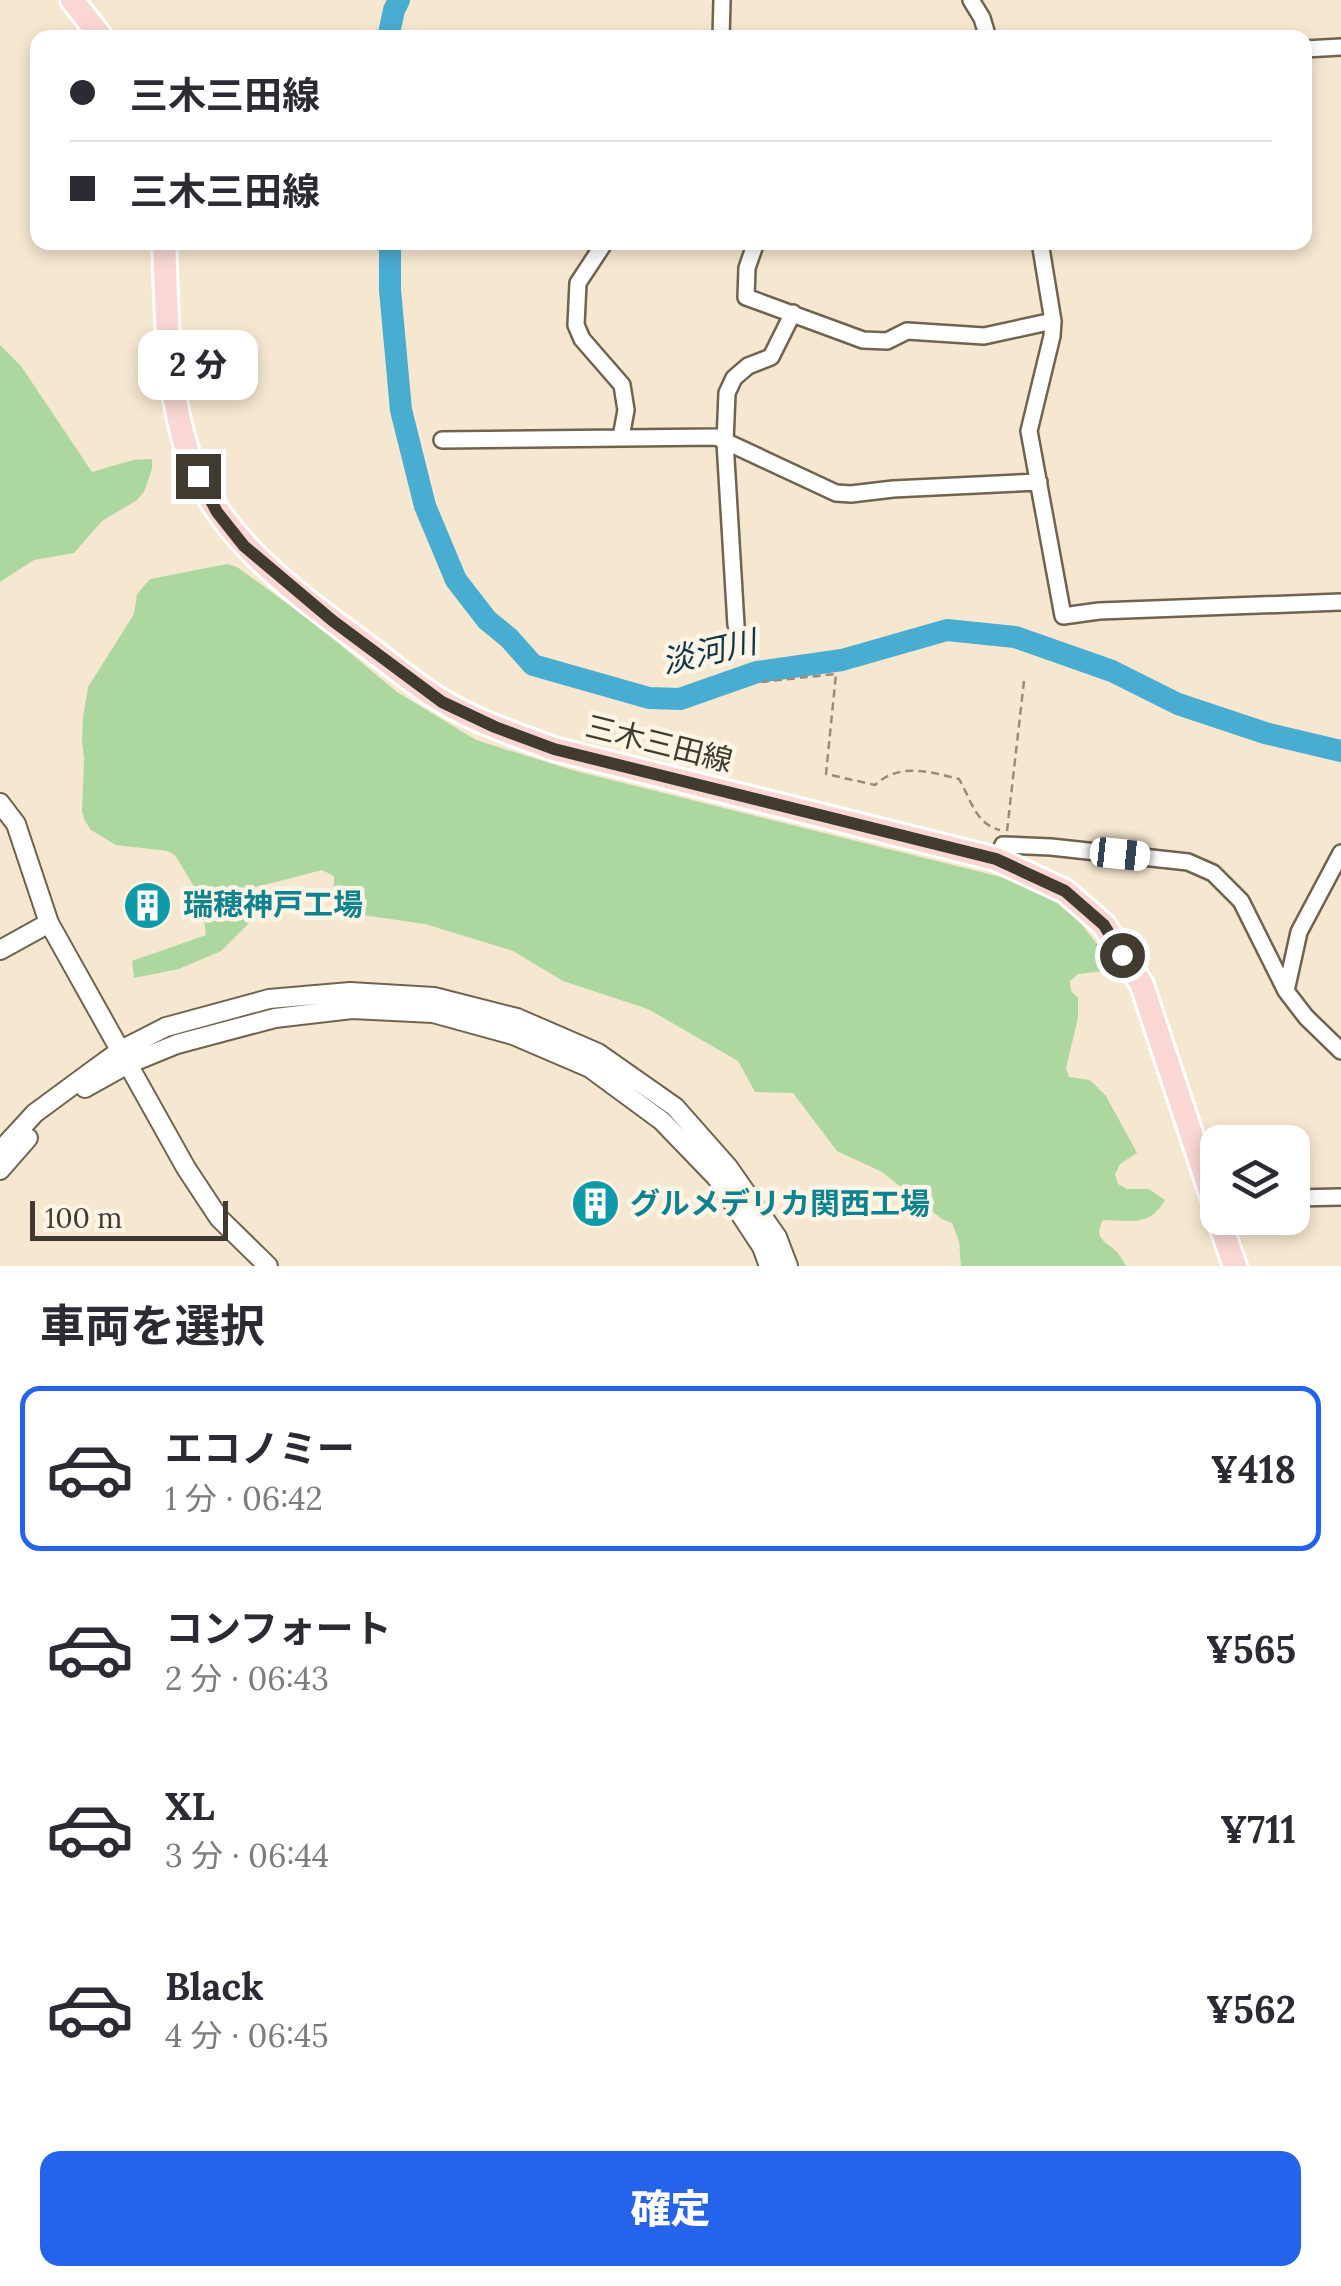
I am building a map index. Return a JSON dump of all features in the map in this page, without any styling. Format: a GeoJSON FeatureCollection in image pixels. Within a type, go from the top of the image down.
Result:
{"type":"FeatureCollection","features":[{"type":"Feature","properties":{"kind":"main road"},"geometry":{"type":"LineString","coordinates":[[72,0],[96,30]]}},
{"type":"Feature","properties":{"kind":"main road","name":"三木三田線"},"geometry":{"type":"LineString","coordinates":[[164,250],[170,372],[184,443],[217,512],[244,546],[333,621],[442,702],[495,727],[554,749],[996,859],[1065,891],[1104,925],[1142,985],[1200,1159]]}},
{"type":"Feature","properties":{"kind":"main road","name":"三木三田線"},"geometry":{"type":"LineString","coordinates":[[1225,1235],[1235,1266]]}},
{"type":"Feature","properties":{"kind":"street"},"geometry":{"type":"LineString","coordinates":[[721,30],[722,0]]}},
{"type":"Feature","properties":{"kind":"street"},"geometry":{"type":"LineString","coordinates":[[971,0],[986,30]]}},
{"type":"Feature","properties":{"kind":"street"},"geometry":{"type":"LineString","coordinates":[[1312,49],[1341,47]]}},
{"type":"Feature","properties":{"kind":"street"},"geometry":{"type":"LineString","coordinates":[[600,250],[578,284],[576,326],[582,339],[622,385],[626,410],[621,438]]}},
{"type":"Feature","properties":{"kind":"street"},"geometry":{"type":"LineString","coordinates":[[753,250],[747,268],[746,296],[864,340],[887,341],[907,331],[984,336],[1053,321]]}},
{"type":"Feature","properties":{"kind":"street"},"geometry":{"type":"LineString","coordinates":[[1041,250],[1052,336],[1029,431],[1062,616],[1099,611],[1341,602]]}},
{"type":"Feature","properties":{"kind":"street"},"geometry":{"type":"LineString","coordinates":[[736,625],[725,442],[727,392],[734,378],[748,366],[772,357],[793,313]]}},
{"type":"Feature","properties":{"kind":"street"},"geometry":{"type":"LineString","coordinates":[[442,440],[716,437],[836,493],[1038,482]]}},
{"type":"Feature","properties":{"kind":"street"},"geometry":{"type":"LineString","coordinates":[[0,804],[16,824],[49,923],[186,1168],[219,1218],[268,1266]]}},
{"type":"Feature","properties":{"kind":"street"},"geometry":{"type":"LineString","coordinates":[[996,859],[1003,845],[1052,847],[1188,862],[1214,873],[1241,901],[1286,991],[1306,1017],[1341,1050]]}},
{"type":"Feature","properties":{"kind":"street"},"geometry":{"type":"LineString","coordinates":[[1286,991],[1299,932],[1341,853]]}},
{"type":"Feature","properties":{"kind":"street"},"geometry":{"type":"LineString","coordinates":[[0,950],[49,923]]}},
{"type":"Feature","properties":{"kind":"street"},"geometry":{"type":"LineString","coordinates":[[0,1170],[39,1126],[166,1027],[268,999],[350,992],[434,997],[517,1018],[598,1053],[675,1107],[728,1167],[777,1237],[788,1266]]}},
{"type":"Feature","properties":{"kind":"street"},"geometry":{"type":"LineString","coordinates":[[0,1151],[36,1113],[124,1057],[275,1018],[352,1010],[433,1013],[513,1035],[590,1068],[662,1121],[716,1177],[762,1247],[769,1266]]}},
{"type":"Feature","properties":{"kind":"street"},"geometry":{"type":"LineString","coordinates":[[1310,1197],[1341,1196]]}},
{"type":"Feature","properties":{"kind":"path"},"geometry":{"type":"LineString","coordinates":[[762,682],[836,674],[826,774],[875,784],[898,772],[920,770],[959,779],[980,820],[988,827],[1007,832],[1024,680]]}},
{"type":"Feature","properties":{"kind":"green space"},"geometry":{"type":"Polygon","coordinates":[[[0,345],[21,366],[92,472],[133,460],[152,459],[152,469],[137,500],[102,521],[74,553],[34,560],[0,582],[0,345]]]}},
{"type":"Feature","properties":{"kind":"green space"},"geometry":{"type":"Polygon","coordinates":[[[227,564],[237,567],[314,623],[397,692],[476,740],[572,770],[1005,878],[1054,899],[1071,911],[1097,944],[1105,971],[1078,974],[1070,981],[1071,991],[1078,998],[1078,1018],[1066,1068],[1069,1077],[1090,1080],[1106,1096],[1137,1153],[1120,1164],[1115,1174],[1118,1184],[1127,1189],[1149,1189],[1165,1200],[1145,1219],[1103,1220],[1100,1236],[1126,1266],[961,1266],[959,1241],[952,1223],[882,1172],[837,1151],[793,1093],[755,1092],[738,1061],[648,1009],[563,981],[513,951],[425,924],[334,911],[334,876],[322,870],[249,889],[255,917],[221,951],[179,969],[134,978],[132,961],[206,935],[201,898],[175,855],[116,845],[91,830],[85,821],[82,740],[88,687],[134,614],[137,594],[150,579],[227,564]]]}},
{"type":"Feature","properties":{"kind":"waterway","name":"淡河川"},"geometry":{"type":"LineString","coordinates":[[390,30],[399,0]]}},
{"type":"Feature","properties":{"kind":"waterway","name":"淡河川"},"geometry":{"type":"LineString","coordinates":[[390,250],[401,410],[425,506],[456,580],[487,620],[533,665],[649,698],[680,699],[757,672],[842,660],[947,630],[1015,637],[1112,671],[1178,704],[1265,733],[1341,751]]}},
{"type":"Feature","properties":{"kind":"place","name":"瑞穂神戸工場"},"geometry":{"type":"Point","coordinates":[148,905]}},
{"type":"Feature","properties":{"kind":"place","name":"グルメデリカ関西工場"},"geometry":{"type":"Point","coordinates":[595,1204]}},
{"type":"Feature","properties":{"kind":"route"},"geometry":{"type":"LineString","coordinates":[[198,476],[217,512],[244,546],[333,621],[442,702],[554,749],[996,859],[1065,891],[1104,925],[1122,955]]}}]}
